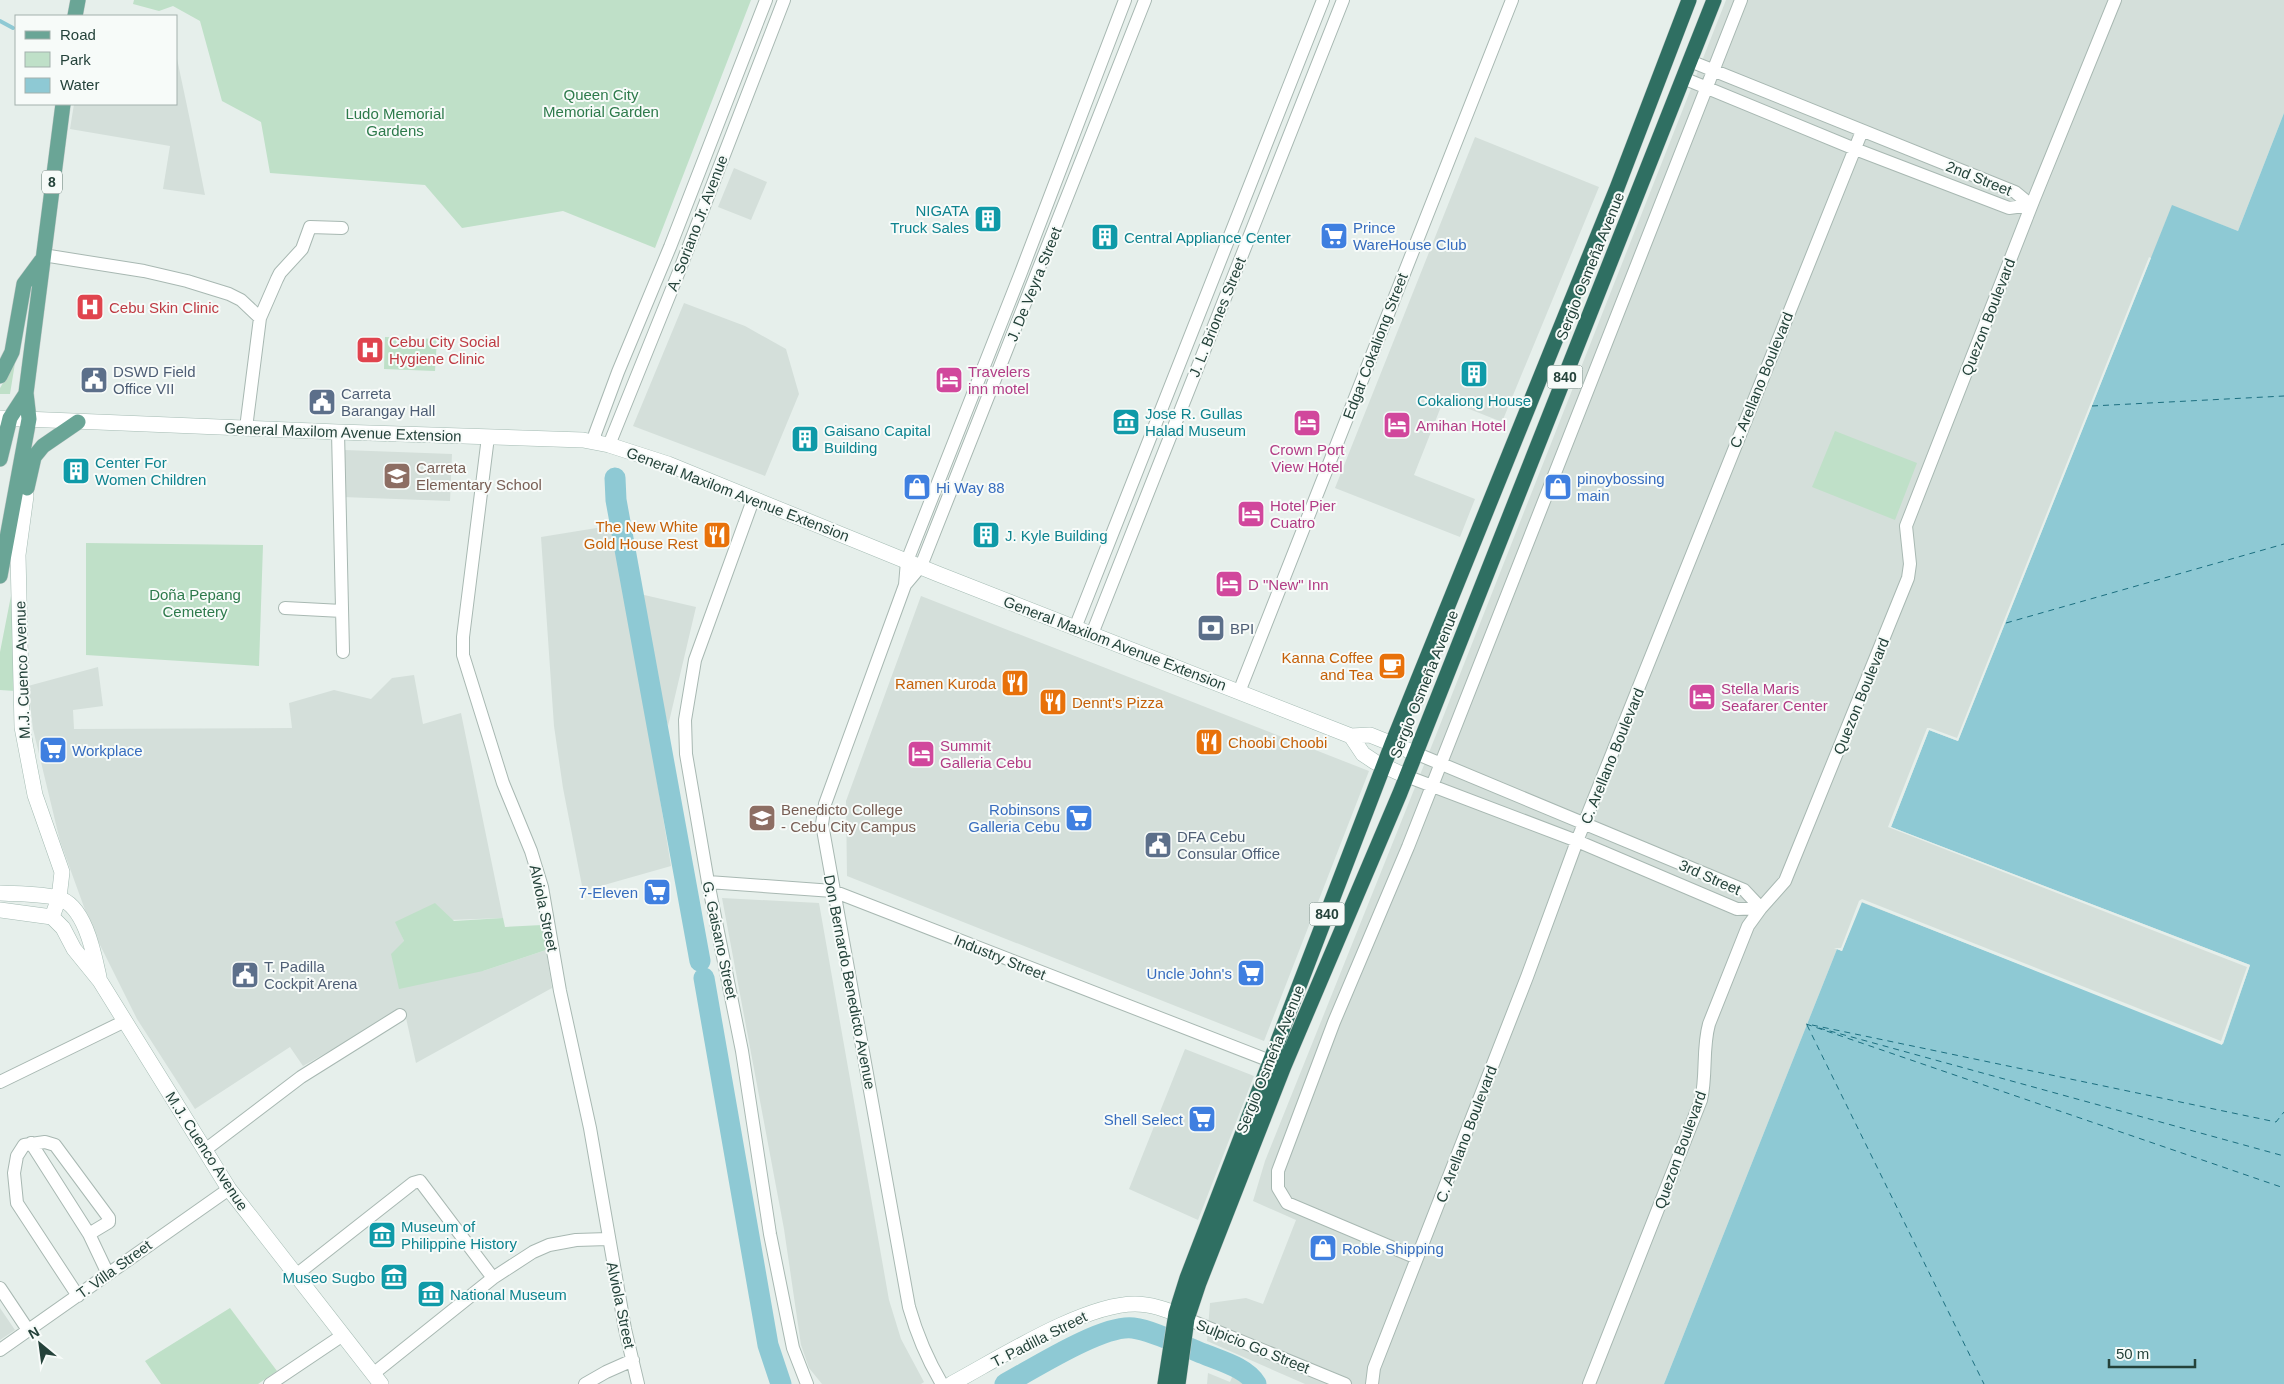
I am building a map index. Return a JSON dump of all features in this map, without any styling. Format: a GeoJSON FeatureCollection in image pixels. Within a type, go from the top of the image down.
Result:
{"type":"FeatureCollection","features":[{"type":"Feature","properties":{"kind":"highway","name":"Sergio Osmeña Avenue"},"geometry":{"type":"LineString","coordinates":[[1165,1384],[1175,1353],[1182,1316],[1199,1283],[1392,744],[1613,198],[1688,0]]}},
{"type":"Feature","properties":{"kind":"highway","name":"Sergio Osmeña Avenue"},"geometry":{"type":"LineString","coordinates":[[1278,1064],[1406,776],[1714,0]]}},
{"type":"Feature","properties":{"kind":"highway","name":"Sergio Osmeña Avenue"},"geometry":{"type":"LineString","coordinates":[[1175,1353],[1178,1384]]}},
{"type":"Feature","properties":{"kind":"main road"},"geometry":{"type":"LineString","coordinates":[[75,15],[78,0]]}},
{"type":"Feature","properties":{"kind":"main road","name":"8"},"geometry":{"type":"LineString","coordinates":[[0,576],[29,419],[25,395],[63,105]]}},
{"type":"Feature","properties":{"kind":"main road"},"geometry":{"type":"LineString","coordinates":[[0,376],[12,352],[24,284],[43,257]]}},
{"type":"Feature","properties":{"kind":"main road","name":"8"},"geometry":{"type":"LineString","coordinates":[[0,459],[5,418],[25,395]]}},
{"type":"Feature","properties":{"kind":"main road","name":"General Maxilom Avenue Extension"},"geometry":{"type":"LineString","coordinates":[[5,418],[602,443],[668,464],[753,500],[1351,736],[1370,735],[1415,754]]}},
{"type":"Feature","properties":{"kind":"main road"},"geometry":{"type":"LineString","coordinates":[[13,512],[22,505],[26,496],[34,456],[43,446],[78,422]]}},
{"type":"Feature","properties":{"kind":"main road","name":"M.J. Cuenco Avenue"},"geometry":{"type":"LineString","coordinates":[[26,496],[18,554],[22,727],[35,795],[62,872],[59,898],[52,917],[63,928],[74,949],[100,981],[229,1189],[377,1379]]}},
{"type":"Feature","properties":{"kind":"main road"},"geometry":{"type":"LineString","coordinates":[[1351,736],[1363,754],[1406,776]]}},
{"type":"Feature","properties":{"kind":"main road"},"geometry":{"type":"LineString","coordinates":[[0,893],[59,898]]}},
{"type":"Feature","properties":{"kind":"main road","name":"M.J. Cuenco Avenue"},"geometry":{"type":"LineString","coordinates":[[59,898],[77,912],[90,936],[100,981]]}},
{"type":"Feature","properties":{"kind":"main road"},"geometry":{"type":"LineString","coordinates":[[0,910],[52,917]]}},
{"type":"Feature","properties":{"kind":"main road","name":"T. Padilla Street"},"geometry":{"type":"LineString","coordinates":[[951,1384],[1064,1324],[1101,1309],[1136,1304],[1182,1316]]}},
{"type":"Feature","properties":{"kind":"street","name":"A. Soriano Jr. Avenue"},"geometry":{"type":"LineString","coordinates":[[766,0],[595,434],[602,443],[678,274],[784,0]]}},
{"type":"Feature","properties":{"kind":"street","name":"J. De Veyra Street"},"geometry":{"type":"LineString","coordinates":[[907,561],[1020,275],[1125,0]]}},
{"type":"Feature","properties":{"kind":"street","name":"J. De Veyra Street"},"geometry":{"type":"LineString","coordinates":[[921,566],[1145,0]]}},
{"type":"Feature","properties":{"kind":"street","name":"J. L. Briones Street"},"geometry":{"type":"LineString","coordinates":[[1075,628],[1323,0]]}},
{"type":"Feature","properties":{"kind":"street","name":"J. L. Briones Street"},"geometry":{"type":"LineString","coordinates":[[1092,634],[1343,0]]}},
{"type":"Feature","properties":{"kind":"street","name":"Edgar Cokaliong Street"},"geometry":{"type":"LineString","coordinates":[[1239,692],[1512,0]]}},
{"type":"Feature","properties":{"kind":"street"},"geometry":{"type":"LineString","coordinates":[[1417,1258],[1287,1203],[1281,1196],[1277,1180],[1278,1171],[1334,1022],[1441,765],[1713,69],[1742,0]]}},
{"type":"Feature","properties":{"kind":"street","name":"Quezon Boulevard"},"geometry":{"type":"LineString","coordinates":[[1589,1384],[1701,1100],[1704,1089],[1706,1034],[1709,1024],[1748,926],[1785,881],[1908,578],[1910,564],[1906,526],[2031,205],[2115,0]]}},
{"type":"Feature","properties":{"kind":"street","name":"2nd Street"},"geometry":{"type":"LineString","coordinates":[[1690,60],[2015,192],[2031,205]]}},
{"type":"Feature","properties":{"kind":"street","name":"2nd Street"},"geometry":{"type":"LineString","coordinates":[[1683,78],[1855,149],[2009,208],[2031,205]]}},
{"type":"Feature","properties":{"kind":"street","name":"C. Arellano Boulevard"},"geometry":{"type":"LineString","coordinates":[[1372,1384],[1374,1368],[1523,987],[1577,841],[1862,131]]}},
{"type":"Feature","properties":{"kind":"street"},"geometry":{"type":"LineString","coordinates":[[246,428],[260,318],[280,273],[302,249],[310,228],[342,228]]}},
{"type":"Feature","properties":{"kind":"street"},"geometry":{"type":"LineString","coordinates":[[1230,234],[1247,241]]}},
{"type":"Feature","properties":{"kind":"street"},"geometry":{"type":"LineString","coordinates":[[43,257],[144,271],[187,281],[241,300],[260,318]]}},
{"type":"Feature","properties":{"kind":"street"},"geometry":{"type":"LineString","coordinates":[[1020,275],[1035,282]]}},
{"type":"Feature","properties":{"kind":"street"},"geometry":{"type":"LineString","coordinates":[[1169,387],[1186,393]]}},
{"type":"Feature","properties":{"kind":"street"},"geometry":{"type":"LineString","coordinates":[[338,432],[343,652]]}},
{"type":"Feature","properties":{"kind":"street","name":"Alviola Street"},"geometry":{"type":"LineString","coordinates":[[488,437],[463,637],[463,655],[503,783],[531,851],[542,887],[560,991],[590,1128],[625,1329],[638,1384]]}},
{"type":"Feature","properties":{"kind":"street","name":"G. Gaisano Street"},"geometry":{"type":"LineString","coordinates":[[753,500],[695,660],[685,720],[686,754],[708,882],[742,1051],[770,1234],[793,1348],[807,1384]]}},
{"type":"Feature","properties":{"kind":"street","name":"Don Bernardo Benedicto Avenue"},"geometry":{"type":"LineString","coordinates":[[907,561],[905,584],[825,804],[822,832],[909,1307],[916,1334],[942,1384]]}},
{"type":"Feature","properties":{"kind":"street","name":"Don Bernardo Benedicto Avenue"},"geometry":{"type":"LineString","coordinates":[[905,584],[921,566]]}},
{"type":"Feature","properties":{"kind":"street"},"geometry":{"type":"LineString","coordinates":[[285,608],[342,611]]}},
{"type":"Feature","properties":{"kind":"street","name":"3rd Street"},"geometry":{"type":"LineString","coordinates":[[1415,754],[1744,890],[1761,908]]}},
{"type":"Feature","properties":{"kind":"street","name":"3rd Street"},"geometry":{"type":"LineString","coordinates":[[1406,776],[1577,841],[1737,909],[1761,908]]}},
{"type":"Feature","properties":{"kind":"street","name":"Industry Street"},"geometry":{"type":"LineString","coordinates":[[708,882],[833,891],[1278,1064]]}},
{"type":"Feature","properties":{"kind":"street"},"geometry":{"type":"LineString","coordinates":[[205,1150],[301,1077],[400,1016]]}},
{"type":"Feature","properties":{"kind":"street"},"geometry":{"type":"LineString","coordinates":[[0,1082],[125,1021]]}},
{"type":"Feature","properties":{"kind":"street"},"geometry":{"type":"LineString","coordinates":[[78,1296],[17,1202],[14,1186],[17,1156],[24,1145],[45,1142],[55,1145],[109,1218],[109,1222],[89,1234]]}},
{"type":"Feature","properties":{"kind":"street"},"geometry":{"type":"LineString","coordinates":[[31,1143],[89,1234],[108,1274]]}},
{"type":"Feature","properties":{"kind":"street"},"geometry":{"type":"LineString","coordinates":[[296,1275],[413,1183],[420,1181],[493,1278]]}},
{"type":"Feature","properties":{"kind":"street","name":"T. Villa Street"},"geometry":{"type":"LineString","coordinates":[[0,1350],[229,1189]]}},
{"type":"Feature","properties":{"kind":"street"},"geometry":{"type":"LineString","coordinates":[[377,1379],[493,1278],[533,1252],[549,1245],[584,1239],[608,1239]]}},
{"type":"Feature","properties":{"kind":"street"},"geometry":{"type":"LineString","coordinates":[[0,1288],[28,1330]]}},
{"type":"Feature","properties":{"kind":"street","name":"Sulpicio Go Street"},"geometry":{"type":"LineString","coordinates":[[1182,1316],[1345,1384]]}},
{"type":"Feature","properties":{"kind":"street"},"geometry":{"type":"LineString","coordinates":[[270,1384],[343,1335]]}},
{"type":"Feature","properties":{"kind":"street"},"geometry":{"type":"LineString","coordinates":[[585,1384],[633,1360]]}},
{"type":"Feature","properties":{"kind":"shaded area"},"geometry":{"type":"Polygon","coordinates":[[[1726,0],[2284,0],[2284,113],[2238,231],[2172,206],[1958,741],[1929,730],[1891,827],[2250,965],[2222,1045],[1837,949],[1664,1384],[1305,1384],[1207,1341],[1210,1303],[1246,1298],[1263,1304],[1296,1220],[1253,1201],[1265,1161],[1436,735],[1726,0]]]}},
{"type":"Feature","properties":{"kind":"shaded area"},"geometry":{"type":"Polygon","coordinates":[[[178,63],[205,195],[163,189],[170,146],[70,129],[74,105],[178,105],[178,63]]]}},
{"type":"Feature","properties":{"kind":"shaded area"},"geometry":{"type":"Polygon","coordinates":[[[1475,137],[1599,187],[1502,422],[1444,399],[1414,475],[1475,499],[1460,537],[1335,488],[1475,137]]]}},
{"type":"Feature","properties":{"kind":"shaded area"},"geometry":{"type":"Polygon","coordinates":[[[734,168],[767,182],[751,220],[718,207],[734,168]]]}},
{"type":"Feature","properties":{"kind":"shaded area"},"geometry":{"type":"Polygon","coordinates":[[[684,303],[745,326],[786,349],[799,394],[765,476],[633,426],[684,303]]]}},
{"type":"Feature","properties":{"kind":"shaded area","name":"Carreta Elementary School"},"geometry":{"type":"Polygon","coordinates":[[[344,450],[452,454],[450,501],[342,497],[344,450]]]}},
{"type":"Feature","properties":{"kind":"shaded area"},"geometry":{"type":"Polygon","coordinates":[[[615,525],[671,866],[583,891],[563,788],[554,726],[541,537],[615,525]]]}},
{"type":"Feature","properties":{"kind":"shaded area"},"geometry":{"type":"Polygon","coordinates":[[[640,594],[696,607],[668,726],[653,666],[640,594]]]}},
{"type":"Feature","properties":{"kind":"shaded area","name":"Robinsons Galleria Cebu"},"geometry":{"type":"Polygon","coordinates":[[[921,596],[1369,771],[1264,1041],[847,876],[846,801],[921,596]]]}},
{"type":"Feature","properties":{"kind":"shaded area"},"geometry":{"type":"Polygon","coordinates":[[[98,667],[103,706],[73,710],[74,729],[292,728],[289,703],[334,690],[371,699],[392,678],[414,675],[423,724],[461,713],[503,918],[396,922],[404,941],[483,971],[546,950],[552,988],[416,1063],[404,1009],[303,1066],[290,1047],[195,1109],[137,1019],[92,929],[60,841],[33,729],[28,686],[98,667]]]}},
{"type":"Feature","properties":{"kind":"shaded area"},"geometry":{"type":"Polygon","coordinates":[[[722,898],[819,903],[889,1300],[901,1339],[924,1382],[921,1384],[822,1384],[809,1368],[801,1345],[784,1229],[722,898]]]}},
{"type":"Feature","properties":{"kind":"shaded area"},"geometry":{"type":"Polygon","coordinates":[[[1185,1049],[1254,1076],[1198,1220],[1129,1189],[1185,1049]]]}},
{"type":"Feature","properties":{"kind":"shaded area"},"geometry":{"type":"Polygon","coordinates":[[[0,1308],[15,1330],[0,1340],[0,1308]]]}},
{"type":"Feature","properties":{"kind":"shaded area"},"geometry":{"type":"Polygon","coordinates":[[[1239,1361],[1254,1369],[1249,1384],[1207,1384],[1208,1373],[1230,1382],[1239,1361]]]}},
{"type":"Feature","properties":{"kind":"green space"},"geometry":{"type":"Polygon","coordinates":[[[134,0],[751,0],[655,248],[563,211],[462,228],[425,185],[270,173],[261,122],[222,101],[200,21],[173,6],[159,11],[133,4],[134,0]]]}},
{"type":"Feature","properties":{"kind":"green space"},"geometry":{"type":"Polygon","coordinates":[[[385,337],[437,339],[435,371],[384,369],[385,337]]]}},
{"type":"Feature","properties":{"kind":"green space"},"geometry":{"type":"Polygon","coordinates":[[[15,363],[10,394],[0,394],[0,388],[15,363]]]}},
{"type":"Feature","properties":{"kind":"green space"},"geometry":{"type":"Polygon","coordinates":[[[1835,431],[1917,463],[1895,520],[1812,487],[1835,431]]]}},
{"type":"Feature","properties":{"kind":"green space","name":"Doña Pepang Cemetery"},"geometry":{"type":"Polygon","coordinates":[[[86,543],[263,545],[259,666],[86,655],[86,543]]]}},
{"type":"Feature","properties":{"kind":"green space"},"geometry":{"type":"Polygon","coordinates":[[[18,560],[15,691],[0,690],[0,652],[18,560]]]}},
{"type":"Feature","properties":{"kind":"green space"},"geometry":{"type":"Polygon","coordinates":[[[435,903],[454,921],[503,918],[505,927],[542,925],[546,950],[483,971],[399,989],[391,954],[404,941],[395,922],[435,903]]]}},
{"type":"Feature","properties":{"kind":"green space"},"geometry":{"type":"Polygon","coordinates":[[[230,1308],[277,1371],[258,1384],[161,1384],[145,1361],[230,1308]]]}},
{"type":"Feature","properties":{"kind":"water"},"geometry":{"type":"Polygon","coordinates":[[[2284,113],[2284,1384],[1664,1384],[1837,949],[1842,951],[1861,902],[2223,1044],[2250,965],[1891,827],[1929,730],[1958,741],[2172,205],[2238,231],[2284,113]]]}},
{"type":"Feature","properties":{"kind":"pier"},"geometry":{"type":"Polygon","coordinates":[[[2149,257],[2151,258],[1958,741],[1929,730],[1891,827],[2250,965],[2222,1045],[1862,902],[1842,951],[1834,948],[1841,948],[1859,901],[1862,899],[2221,1041],[2247,967],[1888,827],[1927,728],[1957,738],[2149,257]]]}},
{"type":"Feature","properties":{"kind":"waterway"},"geometry":{"type":"LineString","coordinates":[[0,21],[13,28]]}},
{"type":"Feature","properties":{"kind":"waterway"},"geometry":{"type":"LineString","coordinates":[[615,478],[616,500],[700,961]]}},
{"type":"Feature","properties":{"kind":"waterway"},"geometry":{"type":"LineString","coordinates":[[704,978],[768,1345],[781,1384]]}},
{"type":"Feature","properties":{"kind":"waterway"},"geometry":{"type":"LineString","coordinates":[[1005,1384],[1087,1340],[1104,1333],[1133,1328],[1160,1335],[1240,1369],[1252,1378],[1256,1384]]}},
{"type":"Feature","properties":{"kind":"ferry route"},"geometry":{"type":"LineString","coordinates":[[2092,406],[2284,396]]}},
{"type":"Feature","properties":{"kind":"ferry route"},"geometry":{"type":"LineString","coordinates":[[2006,623],[2284,544]]}},
{"type":"Feature","properties":{"kind":"ferry route"},"geometry":{"type":"LineString","coordinates":[[1806,1024],[2284,1188]]}},
{"type":"Feature","properties":{"kind":"ferry route"},"geometry":{"type":"LineString","coordinates":[[1807,1025],[1984,1384]]}},
{"type":"Feature","properties":{"kind":"ferry route"},"geometry":{"type":"LineString","coordinates":[[1812,1025],[2276,1122],[2284,1112]]}},
{"type":"Feature","properties":{"kind":"ferry route"},"geometry":{"type":"LineString","coordinates":[[1819,1028],[2284,1156]]}},
{"type":"Feature","properties":{"kind":"place","name":"NIGATA Truck Sales"},"geometry":{"type":"Point","coordinates":[988,219]}},
{"type":"Feature","properties":{"kind":"place","name":"Prince WareHouse Club"},"geometry":{"type":"Point","coordinates":[1334,236]}},
{"type":"Feature","properties":{"kind":"place","name":"Central Appliance Center"},"geometry":{"type":"Point","coordinates":[1105,237]}},
{"type":"Feature","properties":{"kind":"place","name":"Cebu Skin Clinic"},"geometry":{"type":"Point","coordinates":[90,307]}},
{"type":"Feature","properties":{"kind":"place","name":"Cebu City Social Hygiene Clinic"},"geometry":{"type":"Point","coordinates":[370,350]}},
{"type":"Feature","properties":{"kind":"place","name":"Cokaliong House"},"geometry":{"type":"Point","coordinates":[1474,374]}},
{"type":"Feature","properties":{"kind":"place","name":"DSWD Field Office VII"},"geometry":{"type":"Point","coordinates":[94,380]}},
{"type":"Feature","properties":{"kind":"place","name":"Travelers inn motel"},"geometry":{"type":"Point","coordinates":[949,380]}},
{"type":"Feature","properties":{"kind":"place","name":"Carreta Barangay Hall"},"geometry":{"type":"Point","coordinates":[322,402]}},
{"type":"Feature","properties":{"kind":"place","name":"Jose R. Gullas Halad Museum"},"geometry":{"type":"Point","coordinates":[1126,422]}},
{"type":"Feature","properties":{"kind":"place","name":"Crown Port View Hotel"},"geometry":{"type":"Point","coordinates":[1307,423]}},
{"type":"Feature","properties":{"kind":"place","name":"Amihan Hotel"},"geometry":{"type":"Point","coordinates":[1397,425]}},
{"type":"Feature","properties":{"kind":"place","name":"Gaisano Capital Building"},"geometry":{"type":"Point","coordinates":[805,439]}},
{"type":"Feature","properties":{"kind":"place","name":"Center For Women Children"},"geometry":{"type":"Point","coordinates":[76,471]}},
{"type":"Feature","properties":{"kind":"place","name":"Carreta Elementary School"},"geometry":{"type":"Point","coordinates":[397,476]}},
{"type":"Feature","properties":{"kind":"place","name":"Hi Way 88"},"geometry":{"type":"Point","coordinates":[917,487]}},
{"type":"Feature","properties":{"kind":"place","name":"pinoybossing main"},"geometry":{"type":"Point","coordinates":[1558,487]}},
{"type":"Feature","properties":{"kind":"place","name":"Hotel Pier Cuatro"},"geometry":{"type":"Point","coordinates":[1251,514]}},
{"type":"Feature","properties":{"kind":"place","name":"The New White Gold House Rest"},"geometry":{"type":"Point","coordinates":[717,535]}},
{"type":"Feature","properties":{"kind":"place","name":"J. Kyle Building"},"geometry":{"type":"Point","coordinates":[986,535]}},
{"type":"Feature","properties":{"kind":"place","name":"D \"New\" Inn"},"geometry":{"type":"Point","coordinates":[1229,584]}},
{"type":"Feature","properties":{"kind":"place","name":"BPI"},"geometry":{"type":"Point","coordinates":[1211,628]}},
{"type":"Feature","properties":{"kind":"place","name":"Kanna Coffee and Tea"},"geometry":{"type":"Point","coordinates":[1392,666]}},
{"type":"Feature","properties":{"kind":"place","name":"Ramen Kuroda"},"geometry":{"type":"Point","coordinates":[1015,683]}},
{"type":"Feature","properties":{"kind":"place","name":"Stella Maris Seafarer Center"},"geometry":{"type":"Point","coordinates":[1702,697]}},
{"type":"Feature","properties":{"kind":"place","name":"Dennt's Pizza"},"geometry":{"type":"Point","coordinates":[1053,702]}},
{"type":"Feature","properties":{"kind":"place","name":"Choobi Choobi"},"geometry":{"type":"Point","coordinates":[1209,742]}},
{"type":"Feature","properties":{"kind":"place","name":"Workplace"},"geometry":{"type":"Point","coordinates":[53,750]}},
{"type":"Feature","properties":{"kind":"place","name":"Summit Galleria Cebu"},"geometry":{"type":"Point","coordinates":[921,754]}},
{"type":"Feature","properties":{"kind":"place","name":"Benedicto College - Cebu City Campus"},"geometry":{"type":"Point","coordinates":[762,818]}},
{"type":"Feature","properties":{"kind":"place","name":"Robinsons Galleria Cebu"},"geometry":{"type":"Point","coordinates":[1079,818]}},
{"type":"Feature","properties":{"kind":"place","name":"DFA Cebu Consular Office"},"geometry":{"type":"Point","coordinates":[1158,845]}},
{"type":"Feature","properties":{"kind":"place","name":"7-Eleven"},"geometry":{"type":"Point","coordinates":[657,892]}},
{"type":"Feature","properties":{"kind":"place","name":"Uncle John's"},"geometry":{"type":"Point","coordinates":[1251,973]}},
{"type":"Feature","properties":{"kind":"place","name":"T. Padilla Cockpit Arena"},"geometry":{"type":"Point","coordinates":[245,975]}},
{"type":"Feature","properties":{"kind":"place","name":"Shell Select"},"geometry":{"type":"Point","coordinates":[1202,1119]}},
{"type":"Feature","properties":{"kind":"place","name":"Museum of Philippine History"},"geometry":{"type":"Point","coordinates":[382,1235]}},
{"type":"Feature","properties":{"kind":"place","name":"Roble Shipping"},"geometry":{"type":"Point","coordinates":[1323,1248]}},
{"type":"Feature","properties":{"kind":"place","name":"Museo Sugbo"},"geometry":{"type":"Point","coordinates":[394,1277]}},
{"type":"Feature","properties":{"kind":"place","name":"National Museum"},"geometry":{"type":"Point","coordinates":[431,1294]}},
{"type":"Feature","properties":{"kind":"park label","name":"Queen City Memorial Garden"},"geometry":{"type":"Point","coordinates":[601,102]}},
{"type":"Feature","properties":{"kind":"park label","name":"Ludo Memorial Gardens"},"geometry":{"type":"Point","coordinates":[395,122]}}]}
